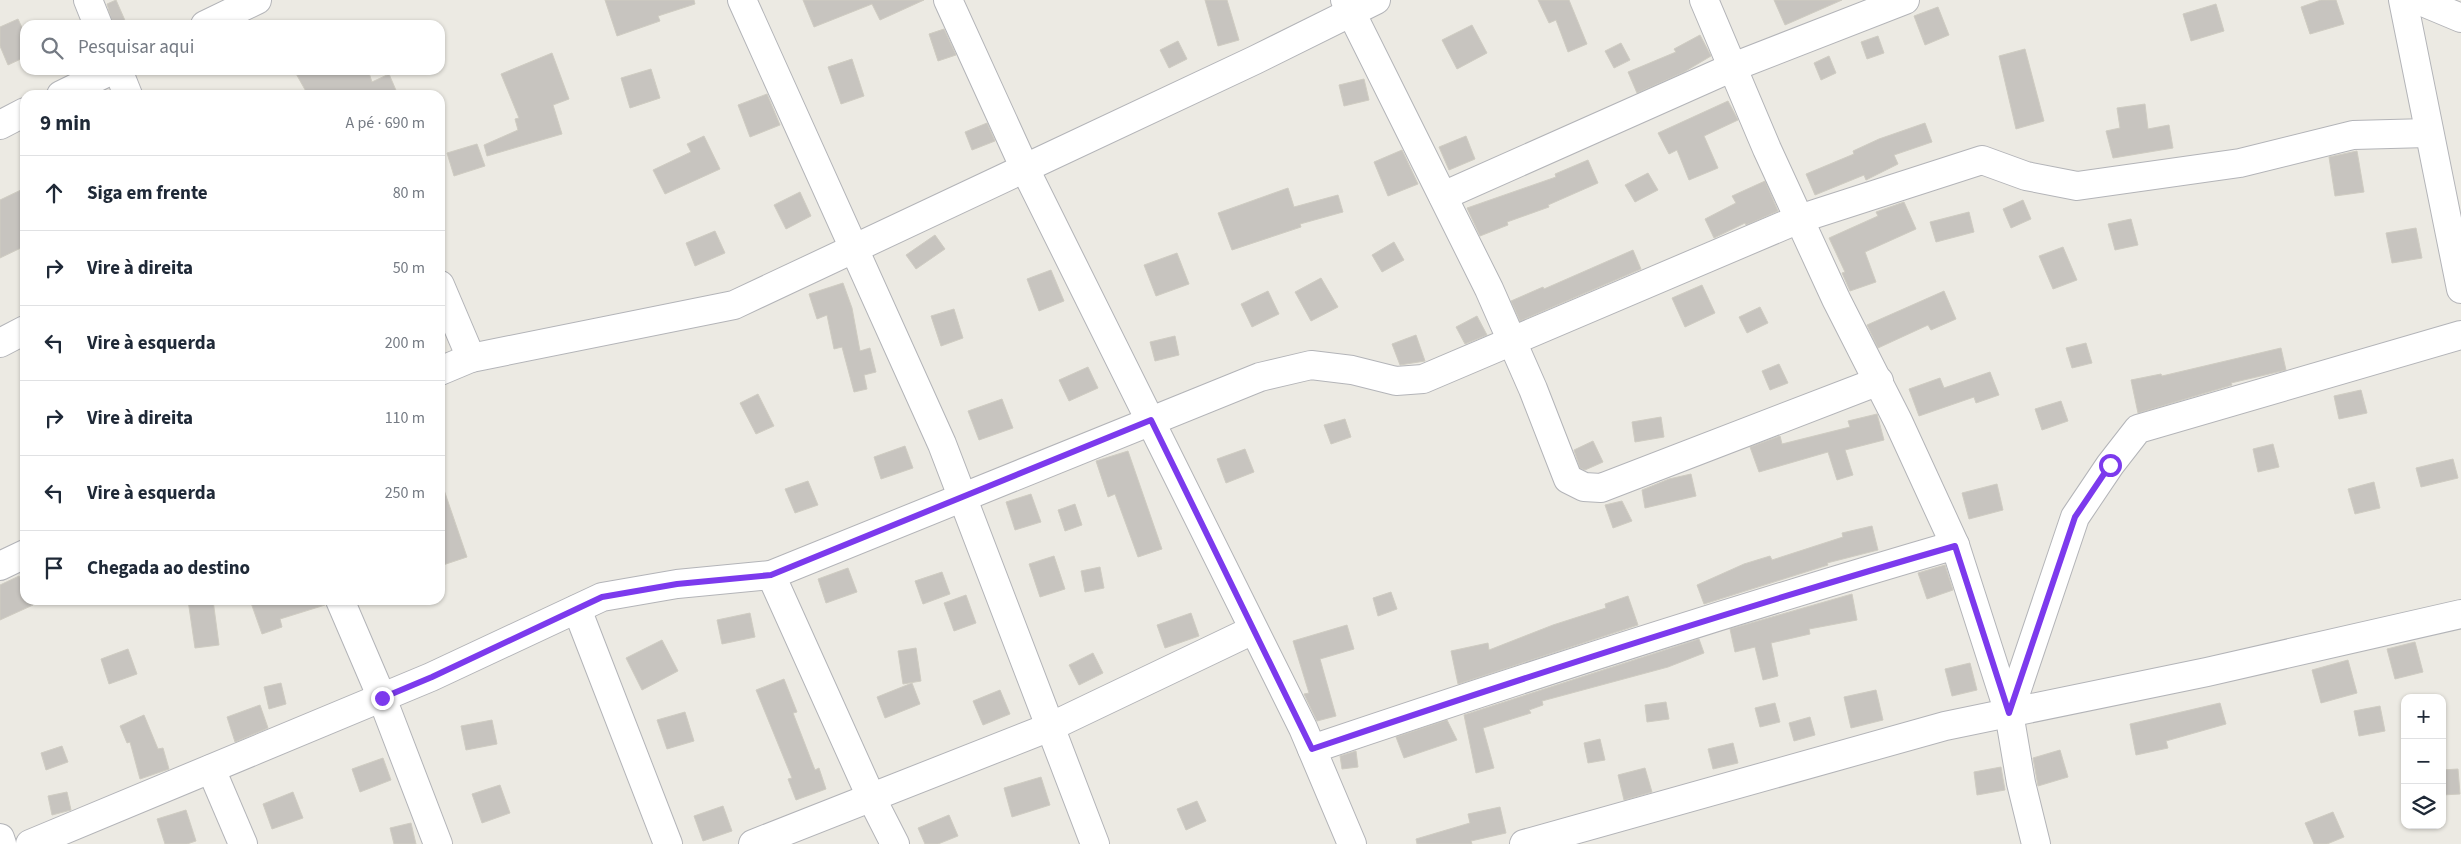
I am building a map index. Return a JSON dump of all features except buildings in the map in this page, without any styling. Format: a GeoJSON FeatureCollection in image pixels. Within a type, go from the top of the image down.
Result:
{"type":"FeatureCollection","features":[{"type":"Feature","properties":{"kind":"street"},"geometry":{"type":"LineString","coordinates":[[88,0],[96,20]]}},
{"type":"Feature","properties":{"kind":"street"},"geometry":{"type":"LineString","coordinates":[[215,20],[257,0]]}},
{"type":"Feature","properties":{"kind":"street"},"geometry":{"type":"LineString","coordinates":[[742,0],[942,444],[1095,844]]}},
{"type":"Feature","properties":{"kind":"street"},"geometry":{"type":"LineString","coordinates":[[445,369],[471,358],[734,305],[1025,169],[1348,6],[1376,0]]}},
{"type":"Feature","properties":{"kind":"street"},"geometry":{"type":"LineString","coordinates":[[1704,0],[1836,299],[1878,381],[1955,546],[2009,713],[2021,784],[2036,844]]}},
{"type":"Feature","properties":{"kind":"street"},"geometry":{"type":"LineString","coordinates":[[1443,196],[1733,68],[1905,0]]}},
{"type":"Feature","properties":{"kind":"street"},"geometry":{"type":"LineString","coordinates":[[2403,0],[2428,133],[2461,289]]}},
{"type":"Feature","properties":{"kind":"street"},"geometry":{"type":"LineString","coordinates":[[2418,0],[2461,18]]}},
{"type":"Feature","properties":{"kind":"street"},"geometry":{"type":"LineString","coordinates":[[955,2],[1025,169],[1151,420],[1312,749],[1352,844]]}},
{"type":"Feature","properties":{"kind":"street"},"geometry":{"type":"LineString","coordinates":[[1348,6],[1443,196],[1513,343],[1568,479],[1584,488],[1601,488],[1878,381]]}},
{"type":"Feature","properties":{"kind":"street"},"geometry":{"type":"LineString","coordinates":[[71,90],[102,75]]}},
{"type":"Feature","properties":{"kind":"street"},"geometry":{"type":"LineString","coordinates":[[120,75],[126,90]]}},
{"type":"Feature","properties":{"kind":"street"},"geometry":{"type":"LineString","coordinates":[[0,124],[20,114]]}},
{"type":"Feature","properties":{"kind":"street"},"geometry":{"type":"LineString","coordinates":[[30,844],[432,677],[602,597],[677,584],[771,575],[963,499],[1151,420],[1260,377],[1311,365],[1352,370],[1396,381],[1423,379],[1513,343],[1799,218],[1982,160],[2026,176],[2077,186],[2240,163],[2353,135],[2428,133]]}},
{"type":"Feature","properties":{"kind":"street"},"geometry":{"type":"LineString","coordinates":[[445,297],[471,358]]}},
{"type":"Feature","properties":{"kind":"street"},"geometry":{"type":"LineString","coordinates":[[0,343],[20,333]]}},
{"type":"Feature","properties":{"kind":"street"},"geometry":{"type":"LineString","coordinates":[[2009,713],[2075,517],[2110,465],[2138,429],[2461,335]]}},
{"type":"Feature","properties":{"kind":"street"},"geometry":{"type":"LineString","coordinates":[[1312,749],[1555,667],[1798,591],[1955,546]]}},
{"type":"Feature","properties":{"kind":"street"},"geometry":{"type":"LineString","coordinates":[[771,575],[871,797],[895,844]]}},
{"type":"Feature","properties":{"kind":"street"},"geometry":{"type":"LineString","coordinates":[[342,605],[382,698],[438,844]]}},
{"type":"Feature","properties":{"kind":"street"},"geometry":{"type":"LineString","coordinates":[[577,609],[668,844]]}},
{"type":"Feature","properties":{"kind":"street"},"geometry":{"type":"LineString","coordinates":[[1524,844],[1945,726],[2207,672],[2461,614]]}},
{"type":"Feature","properties":{"kind":"street"},"geometry":{"type":"LineString","coordinates":[[753,844],[1050,727],[1253,630]]}},
{"type":"Feature","properties":{"kind":"street"},"geometry":{"type":"LineString","coordinates":[[211,769],[243,844]]}},
{"type":"Feature","properties":{"kind":"street"},"geometry":{"type":"LineString","coordinates":[[0,838],[2,844]]}},
{"type":"Feature","properties":{"kind":"route"},"geometry":{"type":"LineString","coordinates":[[382,698],[432,677],[602,597],[677,584],[771,575],[963,499],[1151,420],[1312,749],[1546,670],[1798,591],[1955,546],[2009,713],[2075,517],[2110,465]]}}]}
